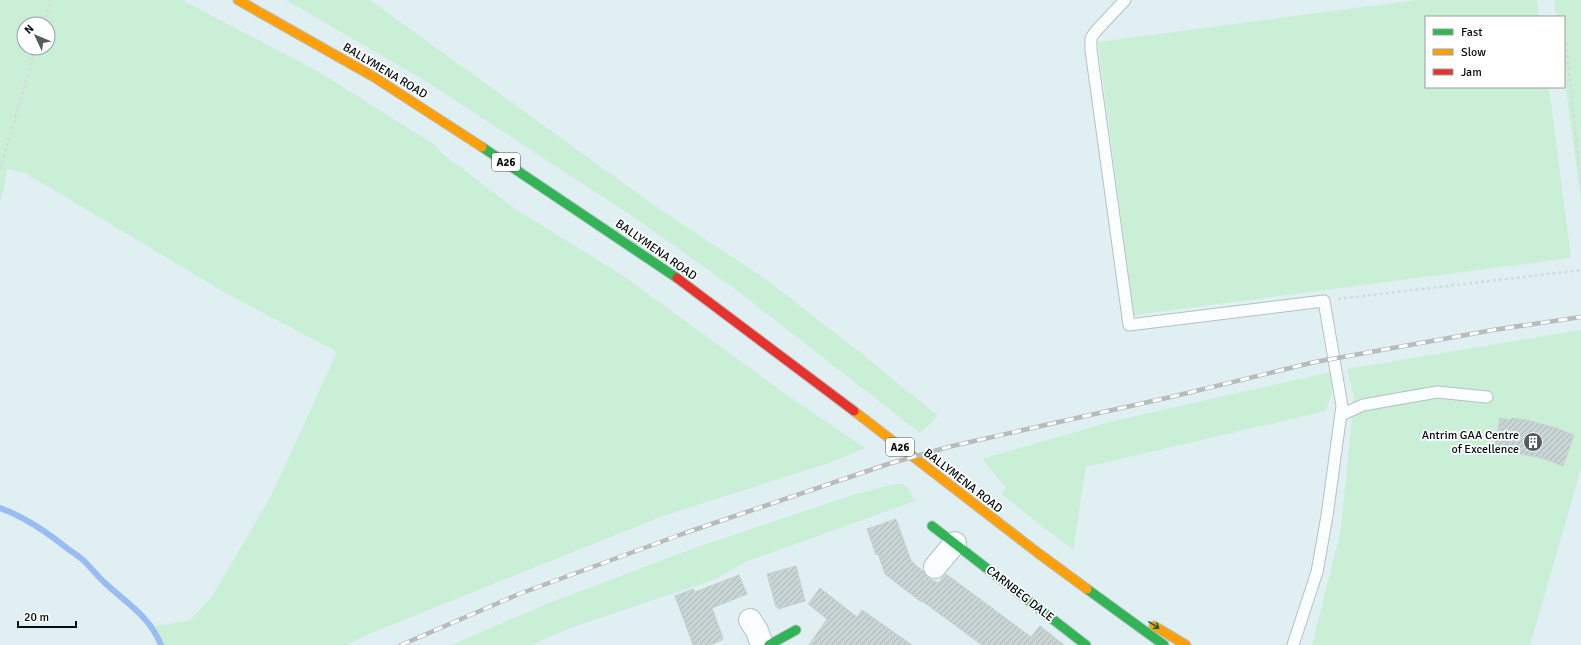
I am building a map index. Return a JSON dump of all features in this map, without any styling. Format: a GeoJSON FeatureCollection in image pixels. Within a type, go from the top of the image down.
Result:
{"type":"FeatureCollection","features":[{"type":"Feature","properties":{"kind":"main road","name":"BALLYMENA ROAD"},"geometry":{"type":"LineString","coordinates":[[238,0],[374,76],[530,178],[665,269],[807,375],[1038,553],[1164,645]]}},
{"type":"Feature","properties":{"kind":"main road","name":"CARNBEG DALE"},"geometry":{"type":"LineString","coordinates":[[932,526],[1086,645]]}},
{"type":"Feature","properties":{"kind":"main road","name":"BALLYMENA ROAD"},"geometry":{"type":"LineString","coordinates":[[1038,553],[1186,645]]}},
{"type":"Feature","properties":{"kind":"main road"},"geometry":{"type":"LineString","coordinates":[[769,645],[796,630]]}},
{"type":"Feature","properties":{"kind":"street"},"geometry":{"type":"LineString","coordinates":[[934,567],[955,543]]}},
{"type":"Feature","properties":{"kind":"street"},"geometry":{"type":"LineString","coordinates":[[750,620],[762,645]]}},
{"type":"Feature","properties":{"kind":"lane"},"geometry":{"type":"LineString","coordinates":[[1124,0],[1091,38],[1091,50],[1129,325],[1324,300],[1342,406],[1327,516],[1317,572],[1293,645]]}},
{"type":"Feature","properties":{"kind":"lane"},"geometry":{"type":"LineString","coordinates":[[1341,415],[1363,405],[1437,392],[1486,397]]}},
{"type":"Feature","properties":{"kind":"path"},"geometry":{"type":"LineString","coordinates":[[46,16],[51,0]]}},
{"type":"Feature","properties":{"kind":"path"},"geometry":{"type":"LineString","coordinates":[[1566,43],[1581,187]]}},
{"type":"Feature","properties":{"kind":"path"},"geometry":{"type":"LineString","coordinates":[[0,169],[34,56]]}},
{"type":"Feature","properties":{"kind":"path"},"geometry":{"type":"LineString","coordinates":[[1324,300],[1581,270]]}},
{"type":"Feature","properties":{"kind":"green space"},"geometry":{"type":"Polygon","coordinates":[[[0,0],[182,0],[319,72],[435,145],[443,154],[514,208],[622,275],[798,403],[865,448],[832,462],[663,516],[371,633],[346,645],[161,645],[152,627],[190,620],[211,598],[271,496],[337,352],[222,291],[25,173],[7,169],[0,203],[0,0]]]}},
{"type":"Feature","properties":{"kind":"green space"},"geometry":{"type":"Polygon","coordinates":[[[286,0],[370,0],[655,206],[767,280],[862,354],[938,416],[920,433],[735,289],[635,218],[427,82],[286,0]]]}},
{"type":"Feature","properties":{"kind":"green space"},"geometry":{"type":"Polygon","coordinates":[[[1417,0],[1537,0],[1539,16],[1425,16],[1425,88],[1549,88],[1571,258],[1134,315],[1098,42],[1417,0]]]}},
{"type":"Feature","properties":{"kind":"green space"},"geometry":{"type":"Polygon","coordinates":[[[1554,0],[1581,0],[1581,201],[1565,81],[1565,16],[1556,16],[1554,0]]]}},
{"type":"Feature","properties":{"kind":"green space"},"geometry":{"type":"Polygon","coordinates":[[[1581,330],[1581,469],[1530,645],[1312,645],[1341,529],[1354,397],[1347,369],[1581,330]]]}},
{"type":"Feature","properties":{"kind":"green space"},"geometry":{"type":"Polygon","coordinates":[[[1331,372],[1332,393],[1326,411],[1086,467],[1073,550],[1001,494],[1006,488],[982,459],[1110,422],[1331,372]]]}},
{"type":"Feature","properties":{"kind":"green space"},"geometry":{"type":"Polygon","coordinates":[[[902,484],[907,487],[915,501],[745,562],[716,579],[573,627],[531,645],[451,645],[549,603],[692,549],[853,495],[890,485],[902,484]]]}},
{"type":"Feature","properties":{"kind":"building","name":"Antrim GAA Centre of Excellence"},"geometry":{"type":"Polygon","coordinates":[[[1500,418],[1526,420],[1556,428],[1574,435],[1563,466],[1542,458],[1494,449],[1500,418]]]}},
{"type":"Feature","properties":{"kind":"building"},"geometry":{"type":"Polygon","coordinates":[[[896,519],[911,561],[923,571],[927,577],[938,583],[946,574],[1031,637],[1040,626],[1064,645],[982,645],[922,601],[921,602],[885,574],[878,554],[876,555],[867,529],[896,519]]]}},
{"type":"Feature","properties":{"kind":"building"},"geometry":{"type":"Polygon","coordinates":[[[796,566],[805,601],[778,609],[778,607],[776,607],[767,574],[796,566]]]}},
{"type":"Feature","properties":{"kind":"building"},"geometry":{"type":"Polygon","coordinates":[[[739,575],[747,594],[712,608],[723,638],[722,640],[710,645],[693,645],[675,596],[693,589],[695,592],[739,575]]]}},
{"type":"Feature","properties":{"kind":"building"},"geometry":{"type":"Polygon","coordinates":[[[820,588],[857,617],[862,610],[912,645],[809,645],[827,619],[808,604],[820,588]]]}},
{"type":"Feature","properties":{"kind":"waterway"},"geometry":{"type":"LineString","coordinates":[[0,508],[36,526],[83,560],[102,580],[143,617],[150,625],[161,645]]}},
{"type":"Feature","properties":{"kind":"railway"},"geometry":{"type":"LineString","coordinates":[[401,645],[519,594],[685,533],[888,464],[952,446],[1175,396],[1315,362],[1493,330],[1581,317]]}},
{"type":"Feature","properties":{"kind":"traffic: fast"},"geometry":{"type":"LineString","coordinates":[[482,147],[677,278]]}},
{"type":"Feature","properties":{"kind":"traffic: fast"},"geometry":{"type":"LineString","coordinates":[[932,526],[1086,645]]}},
{"type":"Feature","properties":{"kind":"traffic: fast"},"geometry":{"type":"LineString","coordinates":[[1087,589],[1164,645]]}},
{"type":"Feature","properties":{"kind":"traffic: fast"},"geometry":{"type":"LineString","coordinates":[[769,645],[796,630]]}},
{"type":"Feature","properties":{"kind":"traffic: slow"},"geometry":{"type":"LineString","coordinates":[[238,0],[374,77],[482,147]]}},
{"type":"Feature","properties":{"kind":"traffic: slow"},"geometry":{"type":"LineString","coordinates":[[854,411],[1087,589]]}},
{"type":"Feature","properties":{"kind":"traffic: slow"},"geometry":{"type":"LineString","coordinates":[[1154,626],[1186,645]]}},
{"type":"Feature","properties":{"kind":"traffic: jam"},"geometry":{"type":"LineString","coordinates":[[677,278],[854,411]]}},
{"type":"Feature","properties":{"kind":"place","name":"Antrim GAA Centre of Excellence"},"geometry":{"type":"Point","coordinates":[1533,442]}}]}
